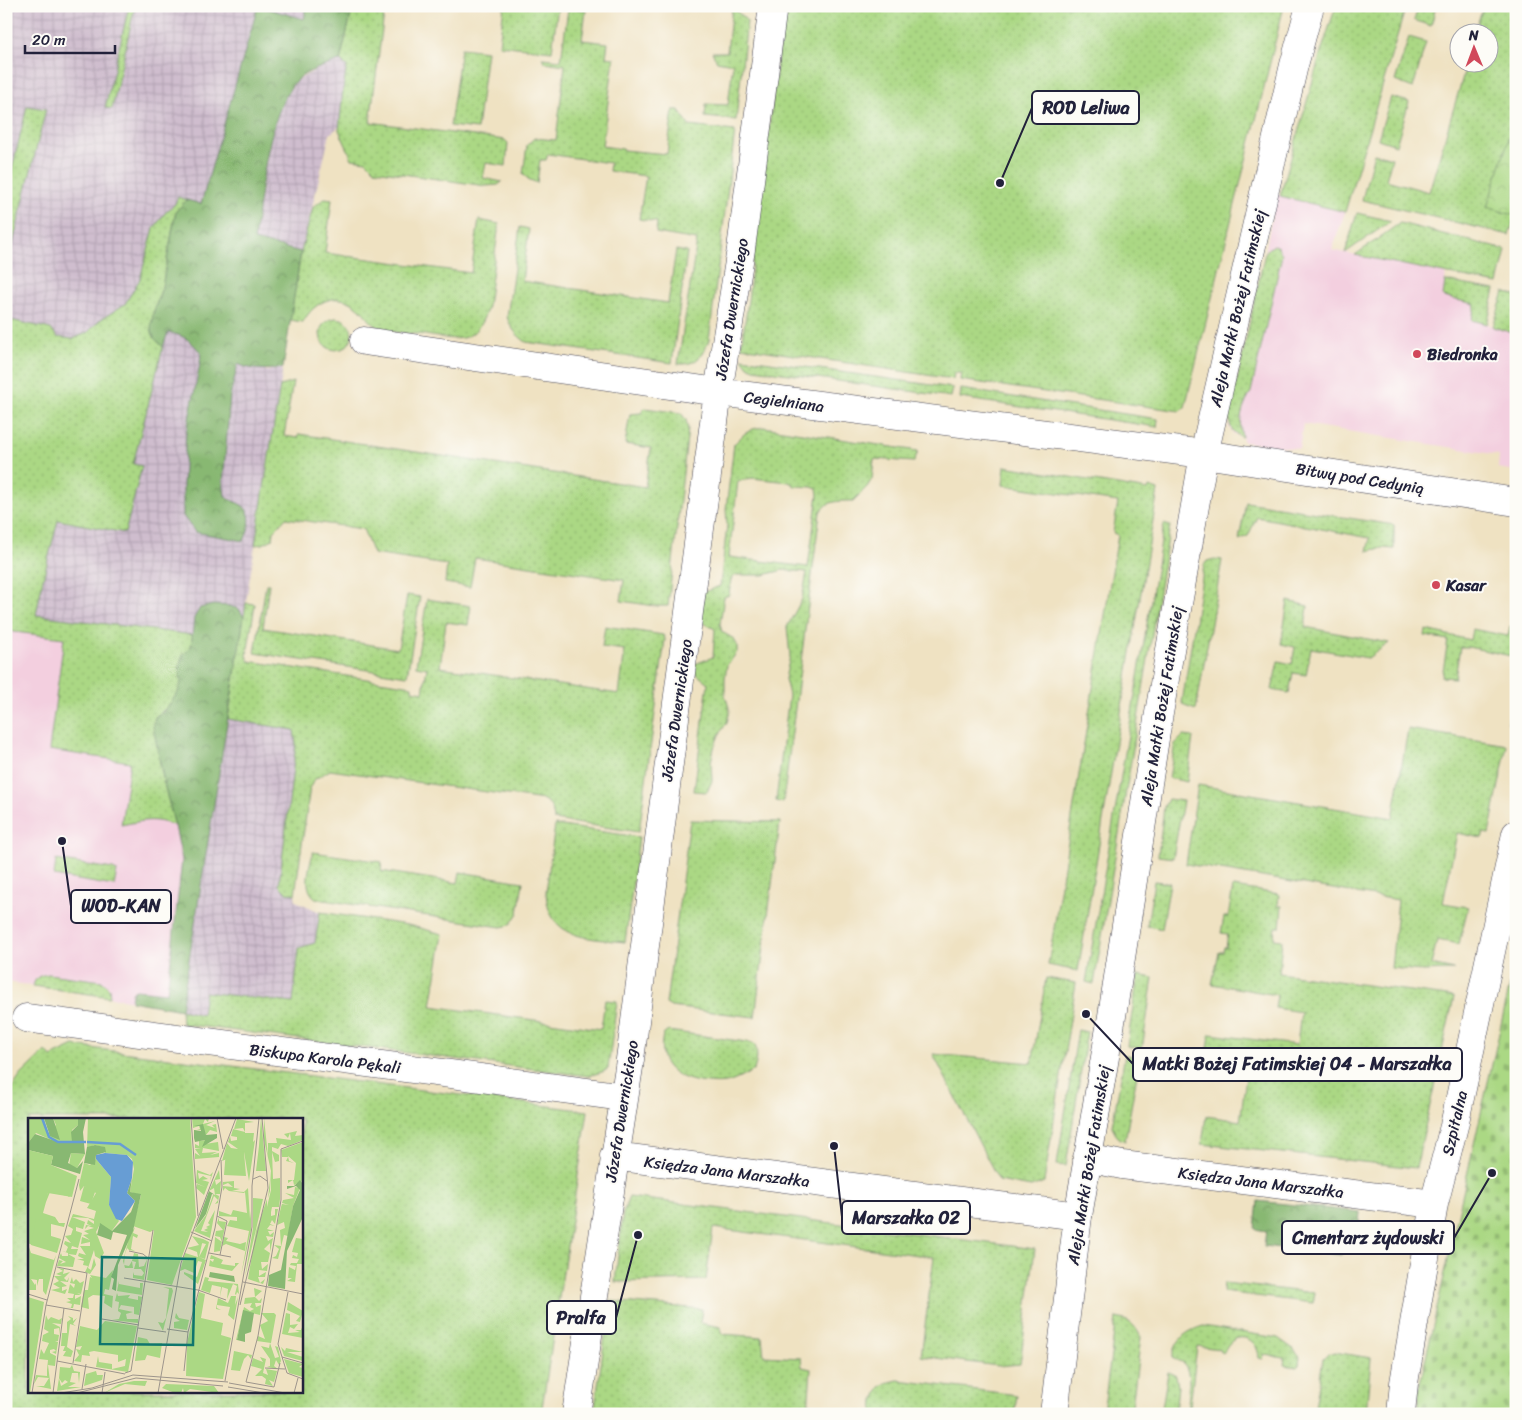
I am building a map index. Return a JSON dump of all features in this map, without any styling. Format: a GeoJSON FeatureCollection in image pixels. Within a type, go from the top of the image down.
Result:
{"type":"FeatureCollection","features":[{"type":"Feature","properties":{"kind":"street","name":"Aleja Matki Bożej Fatimskiej"},"geometry":{"type":"LineString","coordinates":[[1054,1414],[1078,1216],[1112,1016],[1160,709],[1204,454],[1294,65],[1310,6]]}},
{"type":"Feature","properties":{"kind":"street","name":"Józefa Dwernickiego"},"geometry":{"type":"LineString","coordinates":[[576,1414],[624,1097],[718,392],[739,258],[769,8]]}},
{"type":"Feature","properties":{"kind":"street","name":"Cegielniana"},"geometry":{"type":"LineString","coordinates":[[364,341],[718,392],[1204,454]]}},
{"type":"Feature","properties":{"kind":"street","name":"Bitwy pod Cedynią"},"geometry":{"type":"LineString","coordinates":[[1204,454],[1516,502]]}},
{"type":"Feature","properties":{"kind":"street","name":"Szpitalna"},"geometry":{"type":"LineString","coordinates":[[1401,1414],[1404,1383],[1434,1204],[1454,1126],[1516,834]]}},
{"type":"Feature","properties":{"kind":"street","name":"Biskupa Karola Pękali"},"geometry":{"type":"LineString","coordinates":[[26,1018],[624,1097]]}},
{"type":"Feature","properties":{"kind":"street","name":"Księdza Jana Marszałka"},"geometry":{"type":"LineString","coordinates":[[614,1156],[1078,1216]]}},
{"type":"Feature","properties":{"kind":"street","name":"Księdza Jana Marszałka"},"geometry":{"type":"LineString","coordinates":[[1088,1158],[1122,1165],[1434,1204]]}},
{"type":"Feature","properties":{"kind":"shaded area"},"geometry":{"type":"Polygon","coordinates":[[[6,6],[353,6],[340,60],[347,66],[340,126],[330,134],[301,252],[254,240],[264,172],[274,123],[283,99],[296,81],[317,69],[339,61],[259,41],[168,332],[183,336],[201,347],[267,371],[283,368],[240,640],[6,613],[6,6]]]}},
{"type":"Feature","properties":{"kind":"shaded area"},"geometry":{"type":"Polygon","coordinates":[[[1274,194],[1345,212],[1332,250],[1446,274],[1443,297],[1475,304],[1487,324],[1516,334],[1516,471],[1498,468],[1499,455],[1303,424],[1299,449],[1244,442],[1242,437],[1234,434],[1229,428],[1229,417],[1265,253],[1273,211],[1274,194]]]}},
{"type":"Feature","properties":{"kind":"shaded area"},"geometry":{"type":"Polygon","coordinates":[[[6,613],[240,640],[181,1010],[90,993],[6,982],[6,613]]]}},
{"type":"Feature","properties":{"kind":"shaded area"},"geometry":{"type":"Polygon","coordinates":[[[228,719],[294,729],[296,744],[287,893],[295,894],[296,901],[320,912],[315,944],[299,948],[293,1003],[205,992],[202,1015],[181,1010],[228,719]]]}},
{"type":"Feature","properties":{"kind":"green space"},"geometry":{"type":"Polygon","coordinates":[[[129,6],[135,6],[112,109],[105,108],[129,6]]]}},
{"type":"Feature","properties":{"kind":"green space"},"geometry":{"type":"Polygon","coordinates":[[[258,6],[304,19],[307,6],[353,6],[340,61],[299,78],[286,96],[272,134],[262,180],[254,240],[301,252],[283,368],[260,369],[238,364],[230,396],[223,482],[225,496],[243,506],[249,514],[250,523],[244,541],[195,532],[183,516],[186,434],[201,353],[186,339],[168,332],[163,347],[154,338],[151,328],[153,314],[162,287],[176,211],[187,200],[201,204],[258,6]]]}},
{"type":"Feature","properties":{"kind":"green space"},"geometry":{"type":"Polygon","coordinates":[[[353,6],[385,6],[370,122],[505,140],[508,143],[506,166],[486,163],[483,178],[502,182],[498,185],[486,186],[375,170],[366,161],[352,159],[339,130],[347,66],[340,61],[353,6]]]}},
{"type":"Feature","properties":{"kind":"green space"},"geometry":{"type":"Polygon","coordinates":[[[504,6],[558,6],[552,51],[499,45],[504,6]]]}},
{"type":"Feature","properties":{"kind":"green space"},"geometry":{"type":"Polygon","coordinates":[[[784,6],[1284,6],[1185,407],[1180,411],[960,380],[961,373],[954,373],[953,379],[741,347],[784,6]]]}},
{"type":"Feature","properties":{"kind":"green space"},"geometry":{"type":"Polygon","coordinates":[[[1336,6],[1406,6],[1345,212],[1280,196],[1336,6]]]}},
{"type":"Feature","properties":{"kind":"green space"},"geometry":{"type":"Polygon","coordinates":[[[1419,6],[1436,6],[1431,26],[1414,20],[1419,6]]]}},
{"type":"Feature","properties":{"kind":"green space"},"geometry":{"type":"Polygon","coordinates":[[[1483,6],[1516,6],[1516,215],[1509,235],[1362,200],[1374,153],[1392,158],[1386,180],[1429,192],[1464,72],[1500,72],[1500,22],[1478,22],[1483,6]]]}},
{"type":"Feature","properties":{"kind":"green space"},"geometry":{"type":"Polygon","coordinates":[[[732,7],[747,21],[736,120],[705,117],[706,104],[728,105],[733,64],[717,61],[712,52],[727,52],[732,7]]]}},
{"type":"Feature","properties":{"kind":"green space"},"geometry":{"type":"Polygon","coordinates":[[[568,9],[586,10],[582,40],[608,43],[606,57],[614,58],[602,146],[667,154],[673,110],[679,110],[689,126],[735,131],[709,340],[702,355],[690,363],[678,364],[697,240],[656,233],[657,222],[639,219],[646,176],[609,171],[610,163],[548,154],[546,160],[540,160],[537,183],[528,179],[523,174],[527,145],[534,138],[556,140],[565,65],[545,62],[542,58],[561,60],[568,9]]]}},
{"type":"Feature","properties":{"kind":"green space"},"geometry":{"type":"Polygon","coordinates":[[[1409,37],[1426,42],[1413,88],[1395,81],[1409,37]]]}},
{"type":"Feature","properties":{"kind":"green space"},"geometry":{"type":"Polygon","coordinates":[[[461,48],[487,51],[477,129],[450,126],[461,48]]]}},
{"type":"Feature","properties":{"kind":"green space"},"geometry":{"type":"Polygon","coordinates":[[[1391,97],[1409,102],[1396,145],[1378,139],[1391,97]]]}},
{"type":"Feature","properties":{"kind":"green space"},"geometry":{"type":"Polygon","coordinates":[[[27,106],[46,109],[7,267],[6,195],[27,106]]]}},
{"type":"Feature","properties":{"kind":"green space"},"geometry":{"type":"Polygon","coordinates":[[[1511,132],[1516,133],[1516,206],[1513,215],[1487,207],[1511,132]]]}},
{"type":"Feature","properties":{"kind":"green space"},"geometry":{"type":"Polygon","coordinates":[[[178,197],[187,200],[176,211],[162,287],[153,314],[154,338],[163,347],[133,464],[142,466],[125,533],[58,520],[36,615],[193,635],[191,647],[181,662],[181,683],[178,693],[168,706],[155,717],[159,758],[175,826],[160,821],[142,821],[121,825],[130,762],[49,750],[64,638],[6,631],[6,319],[51,329],[57,337],[73,339],[88,332],[100,320],[125,304],[140,279],[154,228],[165,213],[175,204],[178,197]]]}},
{"type":"Feature","properties":{"kind":"green space"},"geometry":{"type":"Polygon","coordinates":[[[325,198],[332,199],[325,253],[471,273],[479,220],[499,224],[488,306],[483,320],[477,329],[470,335],[453,339],[390,331],[374,324],[359,308],[351,303],[336,299],[321,303],[308,314],[303,322],[290,320],[301,252],[313,207],[325,198]]]}},
{"type":"Feature","properties":{"kind":"green space"},"geometry":{"type":"Polygon","coordinates":[[[1357,213],[1391,221],[1345,253],[1357,213]]]}},
{"type":"Feature","properties":{"kind":"green space"},"geometry":{"type":"Polygon","coordinates":[[[1400,223],[1506,250],[1498,284],[1355,255],[1400,223]]]}},
{"type":"Feature","properties":{"kind":"green space"},"geometry":{"type":"Polygon","coordinates":[[[520,227],[529,229],[522,281],[668,303],[676,250],[687,252],[672,363],[526,342],[519,337],[507,317],[520,227]]]}},
{"type":"Feature","properties":{"kind":"green space"},"geometry":{"type":"Polygon","coordinates":[[[1274,245],[1278,247],[1282,255],[1251,392],[1242,414],[1240,425],[1242,437],[1232,430],[1229,417],[1265,253],[1274,245]]]}},
{"type":"Feature","properties":{"kind":"green space"},"geometry":{"type":"Polygon","coordinates":[[[1445,281],[1495,290],[1487,324],[1472,320],[1475,304],[1443,297],[1445,281]]]}},
{"type":"Feature","properties":{"kind":"green space"},"geometry":{"type":"Polygon","coordinates":[[[1504,292],[1516,296],[1516,334],[1493,327],[1504,292]]]}},
{"type":"Feature","properties":{"kind":"green space"},"geometry":{"type":"Polygon","coordinates":[[[336,318],[342,319],[347,323],[351,328],[351,340],[347,345],[342,349],[336,350],[330,349],[325,345],[321,340],[320,334],[321,328],[325,323],[330,319],[336,318]]]}},
{"type":"Feature","properties":{"kind":"green space"},"geometry":{"type":"Polygon","coordinates":[[[742,358],[953,388],[951,397],[754,369],[748,366],[742,358]]]}},
{"type":"Feature","properties":{"kind":"green space"},"geometry":{"type":"Polygon","coordinates":[[[293,382],[284,436],[298,438],[299,434],[645,487],[651,448],[625,444],[630,414],[641,413],[645,408],[681,413],[686,420],[688,429],[668,606],[621,601],[624,580],[475,558],[470,587],[445,583],[447,565],[373,554],[363,529],[286,518],[274,531],[273,539],[263,544],[255,545],[280,386],[293,382]]]}},
{"type":"Feature","properties":{"kind":"green space"},"geometry":{"type":"Polygon","coordinates":[[[961,389],[1158,419],[1157,427],[960,398],[961,389]]]}},
{"type":"Feature","properties":{"kind":"green space"},"geometry":{"type":"Polygon","coordinates":[[[763,427],[918,451],[914,462],[874,459],[872,479],[853,501],[831,503],[820,512],[783,803],[776,801],[789,695],[785,679],[790,656],[787,627],[802,599],[807,572],[783,570],[764,575],[736,575],[731,579],[729,595],[724,597],[720,624],[722,632],[734,639],[737,645],[737,652],[727,665],[725,678],[725,695],[730,711],[727,722],[714,748],[711,762],[712,781],[707,792],[694,791],[708,683],[694,672],[695,664],[713,657],[715,629],[700,621],[704,592],[720,586],[727,525],[726,509],[734,444],[744,434],[753,429],[763,427]],[[752,478],[738,481],[729,557],[808,567],[818,494],[817,489],[795,486],[789,482],[752,478]]]}},
{"type":"Feature","properties":{"kind":"green space"},"geometry":{"type":"Polygon","coordinates":[[[1005,466],[1148,490],[1149,487],[1158,490],[1078,971],[1048,965],[1118,535],[1113,533],[1118,502],[1003,485],[1005,466]]]}},
{"type":"Feature","properties":{"kind":"green space"},"geometry":{"type":"Polygon","coordinates":[[[1246,502],[1394,525],[1394,549],[1382,548],[1367,551],[1370,538],[1257,517],[1248,536],[1239,540],[1246,502]]]}},
{"type":"Feature","properties":{"kind":"green space"},"geometry":{"type":"Polygon","coordinates":[[[1164,524],[1170,526],[1094,984],[1086,982],[1164,524]]]}},
{"type":"Feature","properties":{"kind":"green space"},"geometry":{"type":"Polygon","coordinates":[[[1214,559],[1222,560],[1196,710],[1182,703],[1204,565],[1207,561],[1214,559]]]}},
{"type":"Feature","properties":{"kind":"green space"},"geometry":{"type":"Polygon","coordinates":[[[266,584],[269,584],[263,628],[398,649],[407,595],[420,597],[407,676],[255,653],[266,584]]]}},
{"type":"Feature","properties":{"kind":"green space"},"geometry":{"type":"Polygon","coordinates":[[[427,599],[471,606],[468,625],[446,622],[440,667],[619,694],[625,650],[602,647],[605,626],[663,635],[665,639],[639,832],[554,820],[552,808],[544,800],[330,770],[315,779],[310,787],[295,894],[287,893],[279,885],[296,744],[294,730],[228,719],[246,603],[255,604],[247,655],[249,661],[412,686],[412,690],[423,692],[427,668],[416,666],[427,599]]]}},
{"type":"Feature","properties":{"kind":"green space"},"geometry":{"type":"Polygon","coordinates":[[[1288,601],[1308,606],[1305,627],[1389,643],[1368,658],[1311,648],[1306,675],[1293,673],[1289,693],[1272,690],[1278,661],[1292,664],[1295,647],[1281,644],[1288,601]]]}},
{"type":"Feature","properties":{"kind":"green space"},"geometry":{"type":"Polygon","coordinates":[[[213,605],[239,609],[244,617],[181,1010],[131,1001],[132,992],[136,990],[167,993],[182,860],[153,726],[155,717],[163,712],[179,690],[181,682],[179,670],[182,656],[191,647],[194,618],[200,608],[213,605]]]}},
{"type":"Feature","properties":{"kind":"green space"},"geometry":{"type":"Polygon","coordinates":[[[1510,626],[1516,627],[1516,657],[1460,647],[1455,678],[1442,677],[1448,640],[1425,636],[1426,630],[1470,640],[1472,629],[1508,636],[1510,626]]]}},
{"type":"Feature","properties":{"kind":"green space"},"geometry":{"type":"Polygon","coordinates":[[[1516,685],[1516,709],[1512,724],[1508,723],[1516,685]]]}},
{"type":"Feature","properties":{"kind":"green space"},"geometry":{"type":"Polygon","coordinates":[[[1408,729],[1507,745],[1489,834],[1484,833],[1482,838],[1457,833],[1443,903],[1468,907],[1459,944],[1437,940],[1431,965],[1454,970],[1422,971],[1391,968],[1398,900],[1186,864],[1198,785],[1393,818],[1408,729]]]}},
{"type":"Feature","properties":{"kind":"green space"},"geometry":{"type":"Polygon","coordinates":[[[1183,736],[1193,737],[1187,782],[1169,778],[1175,744],[1183,736]]]}},
{"type":"Feature","properties":{"kind":"green space"},"geometry":{"type":"Polygon","coordinates":[[[1168,799],[1183,801],[1173,858],[1158,856],[1164,807],[1168,799]]]}},
{"type":"Feature","properties":{"kind":"green space"},"geometry":{"type":"Polygon","coordinates":[[[690,820],[780,822],[755,1017],[671,1007],[666,1004],[690,820]]]}},
{"type":"Feature","properties":{"kind":"green space"},"geometry":{"type":"Polygon","coordinates":[[[555,825],[639,837],[625,942],[572,934],[554,920],[548,908],[546,892],[555,825]]]}},
{"type":"Feature","properties":{"kind":"green space"},"geometry":{"type":"Polygon","coordinates":[[[313,852],[382,862],[381,871],[458,883],[460,872],[523,882],[518,913],[510,925],[501,927],[317,899],[309,890],[308,884],[313,852]]]}},
{"type":"Feature","properties":{"kind":"green space"},"geometry":{"type":"Polygon","coordinates":[[[56,860],[113,869],[117,871],[114,886],[54,876],[56,860]]]}},
{"type":"Feature","properties":{"kind":"green space"},"geometry":{"type":"Polygon","coordinates":[[[1154,881],[1170,883],[1162,929],[1147,926],[1154,881]]]}},
{"type":"Feature","properties":{"kind":"green space"},"geometry":{"type":"Polygon","coordinates":[[[1233,887],[1279,894],[1278,906],[1282,906],[1280,927],[1275,927],[1274,939],[1282,940],[1279,973],[1454,997],[1416,1168],[1202,1144],[1206,1116],[1240,1121],[1249,1055],[1208,1049],[1210,1034],[1297,1045],[1301,1012],[1275,1008],[1277,995],[1212,984],[1219,952],[1223,952],[1224,947],[1226,947],[1228,934],[1221,933],[1224,917],[1228,917],[1233,887]]]}},
{"type":"Feature","properties":{"kind":"green space"},"geometry":{"type":"Polygon","coordinates":[[[320,912],[408,925],[443,934],[431,1006],[601,1029],[605,1000],[617,1001],[608,1069],[588,1076],[182,1024],[181,1010],[202,1015],[205,992],[293,1003],[299,948],[315,943],[320,912]]]}},
{"type":"Feature","properties":{"kind":"green space"},"geometry":{"type":"Polygon","coordinates":[[[1516,958],[1516,1414],[1418,1414],[1419,1388],[1516,958]]]}},
{"type":"Feature","properties":{"kind":"green space"},"geometry":{"type":"Polygon","coordinates":[[[48,974],[102,981],[109,988],[110,997],[33,986],[38,977],[48,974]]]}},
{"type":"Feature","properties":{"kind":"green space"},"geometry":{"type":"Polygon","coordinates":[[[1138,975],[1153,978],[1142,1049],[1127,1046],[1138,975]]]}},
{"type":"Feature","properties":{"kind":"green space"},"geometry":{"type":"Polygon","coordinates":[[[1046,978],[1076,983],[1044,1182],[1031,1187],[999,1181],[933,1054],[1032,1063],[1046,978]]]}},
{"type":"Feature","properties":{"kind":"green space"},"geometry":{"type":"Polygon","coordinates":[[[1078,1030],[1087,1032],[1066,1166],[1057,1165],[1078,1030]]]}},
{"type":"Feature","properties":{"kind":"green space"},"geometry":{"type":"Polygon","coordinates":[[[668,1031],[747,1042],[755,1045],[757,1058],[754,1070],[730,1082],[715,1084],[681,1077],[669,1068],[662,1054],[663,1035],[668,1031]]]}},
{"type":"Feature","properties":{"kind":"green space"},"geometry":{"type":"Polygon","coordinates":[[[74,1046],[588,1111],[541,1414],[6,1414],[6,1097],[21,1075],[46,1051],[51,1057],[74,1046]]]}},
{"type":"Feature","properties":{"kind":"green space"},"geometry":{"type":"Polygon","coordinates":[[[1125,1055],[1140,1057],[1125,1141],[1120,1139],[1112,1126],[1125,1055]]]}},
{"type":"Feature","properties":{"kind":"green space"},"geometry":{"type":"Polygon","coordinates":[[[629,1197],[1035,1249],[1020,1364],[998,1366],[921,1356],[934,1257],[713,1228],[706,1280],[615,1282],[623,1213],[629,1197]]]}},
{"type":"Feature","properties":{"kind":"green space"},"geometry":{"type":"Polygon","coordinates":[[[1258,1201],[1360,1212],[1357,1247],[1343,1246],[1342,1255],[1264,1246],[1266,1231],[1255,1229],[1258,1201]]]}},
{"type":"Feature","properties":{"kind":"green space"},"geometry":{"type":"Polygon","coordinates":[[[1224,1283],[1315,1293],[1313,1303],[1223,1292],[1224,1283]]]}},
{"type":"Feature","properties":{"kind":"green space"},"geometry":{"type":"Polygon","coordinates":[[[610,1301],[702,1309],[700,1323],[721,1327],[722,1334],[762,1337],[764,1356],[801,1358],[802,1367],[811,1369],[808,1411],[833,1414],[594,1414],[610,1301]]]}},
{"type":"Feature","properties":{"kind":"green space"},"geometry":{"type":"Polygon","coordinates":[[[1116,1318],[1131,1323],[1141,1337],[1131,1414],[1103,1414],[1116,1318]]]}},
{"type":"Feature","properties":{"kind":"green space"},"geometry":{"type":"Polygon","coordinates":[[[1203,1326],[1278,1338],[1292,1348],[1300,1357],[1299,1365],[1297,1367],[1284,1365],[1285,1358],[1264,1355],[1263,1359],[1259,1358],[1254,1344],[1244,1338],[1232,1341],[1224,1353],[1220,1352],[1219,1349],[1197,1346],[1189,1414],[1187,1414],[1188,1373],[1183,1363],[1172,1358],[1176,1346],[1182,1337],[1203,1326]]]}},
{"type":"Feature","properties":{"kind":"green space"},"geometry":{"type":"Polygon","coordinates":[[[1334,1352],[1371,1358],[1366,1414],[1314,1414],[1323,1359],[1328,1354],[1334,1352]]]}},
{"type":"Feature","properties":{"kind":"green space"},"geometry":{"type":"Polygon","coordinates":[[[1168,1372],[1176,1376],[1178,1386],[1175,1414],[1161,1414],[1168,1372]]]}},
{"type":"Feature","properties":{"kind":"green space"},"geometry":{"type":"Polygon","coordinates":[[[898,1380],[1017,1395],[1014,1414],[873,1414],[874,1401],[879,1388],[886,1383],[898,1380]]]}},
{"type":"Feature","properties":{"kind":"place","name":"ROD Leliwa"},"geometry":{"type":"Point","coordinates":[1000,183]}},
{"type":"Feature","properties":{"kind":"place","name":"Biedronka"},"geometry":{"type":"Point","coordinates":[1417,354]}},
{"type":"Feature","properties":{"kind":"place","name":"Kasar"},"geometry":{"type":"Point","coordinates":[1436,585]}},
{"type":"Feature","properties":{"kind":"place","name":"WOD-KAN"},"geometry":{"type":"Point","coordinates":[62,841]}},
{"type":"Feature","properties":{"kind":"place","name":"Matki Bożej Fatimskiej 04 - Marszałka"},"geometry":{"type":"Point","coordinates":[1086,1014]}},
{"type":"Feature","properties":{"kind":"place","name":"Marszałka 02"},"geometry":{"type":"Point","coordinates":[834,1146]}},
{"type":"Feature","properties":{"kind":"place","name":"Cmentarz żydowski"},"geometry":{"type":"Point","coordinates":[1492,1173]}},
{"type":"Feature","properties":{"kind":"place","name":"Pralfa"},"geometry":{"type":"Point","coordinates":[638,1235]}}]}
